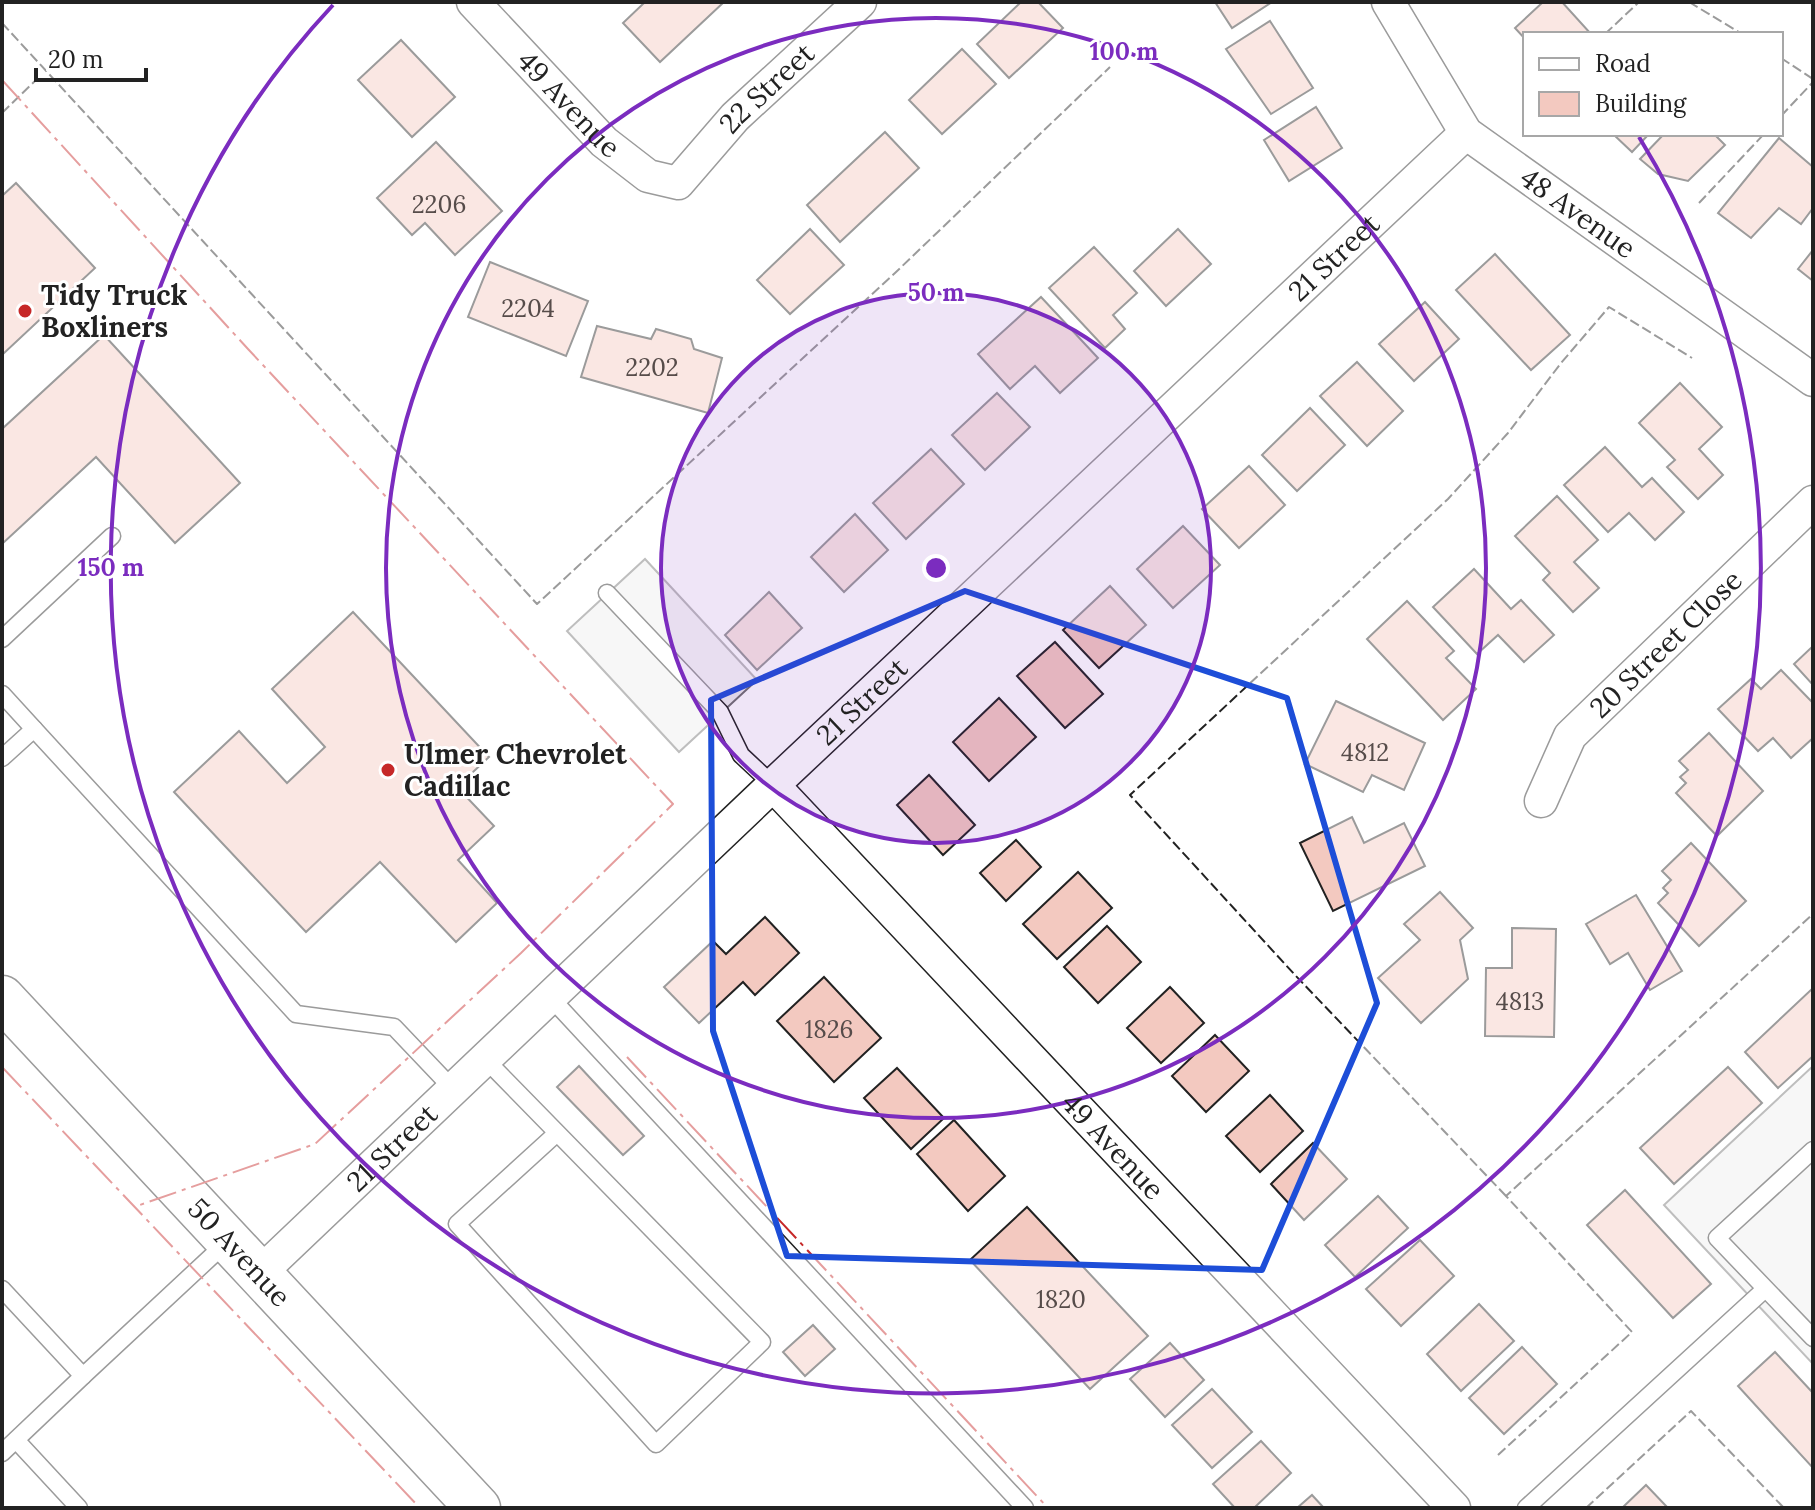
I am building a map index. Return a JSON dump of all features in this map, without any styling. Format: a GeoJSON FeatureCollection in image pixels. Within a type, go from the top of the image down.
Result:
{"type":"FeatureCollection","features":[{"type":"Feature","properties":{"kind":"main road","name":"50 Avenue"},"geometry":{"type":"LineString","coordinates":[[2,998],[478,1508]]}},
{"type":"Feature","properties":{"kind":"street","name":"49 Avenue"},"geometry":{"type":"LineString","coordinates":[[473,2],[604,142],[648,176],[678,183]]}},
{"type":"Feature","properties":{"kind":"street","name":"22 Street"},"geometry":{"type":"LineString","coordinates":[[678,183],[735,117],[860,2]]}},
{"type":"Feature","properties":{"kind":"street","name":"48 Avenue"},"geometry":{"type":"LineString","coordinates":[[1388,2],[1466,133],[1813,380]]}},
{"type":"Feature","properties":{"kind":"street","name":"21 Street"},"geometry":{"type":"LineString","coordinates":[[260,1273],[1466,133]]}},
{"type":"Feature","properties":{"kind":"street","name":"20 Street Close"},"geometry":{"type":"LineString","coordinates":[[1541,801],[1570,736],[1813,502]]}},
{"type":"Feature","properties":{"kind":"street","name":"49 Avenue"},"geometry":{"type":"LineString","coordinates":[[773,785],[1454,1508]]}},
{"type":"Feature","properties":{"kind":"lane"},"geometry":{"type":"LineString","coordinates":[[2,639],[112,536]]}},
{"type":"Feature","properties":{"kind":"lane"},"geometry":{"type":"LineString","coordinates":[[607,593],[720,712],[741,755],[773,785]]}},
{"type":"Feature","properties":{"kind":"lane"},"geometry":{"type":"LineString","coordinates":[[2,694],[296,1014],[394,1027],[453,1089]]}},
{"type":"Feature","properties":{"kind":"lane"},"geometry":{"type":"LineString","coordinates":[[2,758],[34,729]]}},
{"type":"Feature","properties":{"kind":"lane"},"geometry":{"type":"LineString","coordinates":[[550,997],[1025,1508]]}},
{"type":"Feature","properties":{"kind":"lane"},"geometry":{"type":"LineString","coordinates":[[485,1059],[762,1342],[656,1444],[457,1224],[557,1133]]}},
{"type":"Feature","properties":{"kind":"lane"},"geometry":{"type":"LineString","coordinates":[[1813,1150],[1717,1238],[1813,1338]]}},
{"type":"Feature","properties":{"kind":"lane"},"geometry":{"type":"LineString","coordinates":[[2,1453],[229,1240]]}},
{"type":"Feature","properties":{"kind":"lane"},"geometry":{"type":"LineString","coordinates":[[2,1289],[83,1376]]}},
{"type":"Feature","properties":{"kind":"lane"},"geometry":{"type":"LineString","coordinates":[[1526,1508],[1764,1290]]}},
{"type":"Feature","properties":{"kind":"lane"},"geometry":{"type":"LineString","coordinates":[[16,1440],[79,1508]]}},
{"type":"Feature","properties":{"kind":"highlighted area"},"geometry":{"type":"Polygon","coordinates":[[[965,591],[1287,698],[1377,1003],[1262,1270],[787,1256],[713,1031],[711,700],[965,591]]]}},
{"type":"Feature","properties":{"kind":"shaded area"},"geometry":{"type":"Polygon","coordinates":[[[645,559],[757,680],[679,752],[567,631],[645,559]]]}},
{"type":"Feature","properties":{"kind":"shaded area"},"geometry":{"type":"Polygon","coordinates":[[[1813,1066],[1813,1364],[1664,1205],[1813,1066]]]}},
{"type":"Feature","properties":{"kind":"building"},"geometry":{"type":"Polygon","coordinates":[[[645,2],[724,2],[660,62],[623,23],[645,2]]]}},
{"type":"Feature","properties":{"kind":"building"},"geometry":{"type":"Polygon","coordinates":[[[1021,2],[1038,2],[1063,28],[1009,78],[977,44],[1021,2]]]}},
{"type":"Feature","properties":{"kind":"building"},"geometry":{"type":"Polygon","coordinates":[[[1215,2],[1272,2],[1232,28],[1215,2]]]}},
{"type":"Feature","properties":{"kind":"building"},"geometry":{"type":"Polygon","coordinates":[[[1543,2],[1562,2],[1589,32],[1523,32],[1523,37],[1515,28],[1543,2]]]}},
{"type":"Feature","properties":{"kind":"building"},"geometry":{"type":"Polygon","coordinates":[[[1270,21],[1313,88],[1271,114],[1226,49],[1270,21]]]}},
{"type":"Feature","properties":{"kind":"building"},"geometry":{"type":"Polygon","coordinates":[[[401,40],[455,97],[412,137],[358,80],[401,40]]]}},
{"type":"Feature","properties":{"kind":"building"},"geometry":{"type":"Polygon","coordinates":[[[962,49],[996,84],[942,134],[909,100],[962,49]]]}},
{"type":"Feature","properties":{"kind":"building"},"geometry":{"type":"Polygon","coordinates":[[[1316,107],[1342,148],[1289,181],[1264,140],[1316,107]]]}},
{"type":"Feature","properties":{"kind":"building"},"geometry":{"type":"Polygon","coordinates":[[[885,132],[919,168],[840,242],[807,205],[885,132]]]}},
{"type":"Feature","properties":{"kind":"building"},"geometry":{"type":"Polygon","coordinates":[[[1615,136],[1647,136],[1632,152],[1615,136]]]}},
{"type":"Feature","properties":{"kind":"building"},"geometry":{"type":"Polygon","coordinates":[[[1662,136],[1716,136],[1725,145],[1688,181],[1658,174],[1640,159],[1662,136]]]}},
{"type":"Feature","properties":{"kind":"building"},"geometry":{"type":"Polygon","coordinates":[[[1779,138],[1813,167],[1813,208],[1801,224],[1779,208],[1751,238],[1718,213],[1779,138]]]}},
{"type":"Feature","properties":{"kind":"building"},"geometry":{"type":"Polygon","coordinates":[[[436,142],[502,211],[455,255],[425,223],[412,235],[377,198],[436,142]]]}},
{"type":"Feature","properties":{"kind":"building","name":"Tidy Truck Boxliners"},"geometry":{"type":"Polygon","coordinates":[[[16,183],[95,268],[2,355],[2,196],[16,183]]]}},
{"type":"Feature","properties":{"kind":"building"},"geometry":{"type":"Polygon","coordinates":[[[810,229],[844,265],[790,314],[757,280],[810,229]]]}},
{"type":"Feature","properties":{"kind":"building"},"geometry":{"type":"Polygon","coordinates":[[[1178,229],[1211,264],[1166,306],[1134,271],[1178,229]]]}},
{"type":"Feature","properties":{"kind":"building"},"geometry":{"type":"Polygon","coordinates":[[[1094,247],[1137,293],[1113,315],[1125,329],[1105,348],[1049,288],[1094,247]]]}},
{"type":"Feature","properties":{"kind":"building"},"geometry":{"type":"Polygon","coordinates":[[[1813,250],[1813,281],[1798,269],[1813,250]]]}},
{"type":"Feature","properties":{"kind":"building"},"geometry":{"type":"Polygon","coordinates":[[[1495,254],[1570,335],[1531,370],[1456,290],[1495,254]]]}},
{"type":"Feature","properties":{"kind":"building"},"geometry":{"type":"Polygon","coordinates":[[[490,262],[588,301],[566,356],[468,317],[490,262]]]}},
{"type":"Feature","properties":{"kind":"building"},"geometry":{"type":"Polygon","coordinates":[[[1041,297],[1098,358],[1060,393],[1035,366],[1010,389],[978,354],[1041,297]]]}},
{"type":"Feature","properties":{"kind":"building"},"geometry":{"type":"Polygon","coordinates":[[[1425,302],[1459,339],[1414,381],[1379,344],[1425,302]]]}},
{"type":"Feature","properties":{"kind":"building"},"geometry":{"type":"Polygon","coordinates":[[[597,326],[651,339],[656,329],[691,339],[694,349],[722,358],[708,413],[581,377],[597,326]]]}},
{"type":"Feature","properties":{"kind":"building"},"geometry":{"type":"Polygon","coordinates":[[[104,335],[240,483],[175,543],[96,457],[2,544],[2,429],[104,335]]]}},
{"type":"Feature","properties":{"kind":"building"},"geometry":{"type":"Polygon","coordinates":[[[1357,362],[1403,411],[1367,446],[1320,396],[1357,362]]]}},
{"type":"Feature","properties":{"kind":"building"},"geometry":{"type":"Polygon","coordinates":[[[1680,383],[1722,427],[1699,449],[1723,475],[1698,499],[1667,467],[1675,460],[1639,423],[1680,383]]]}},
{"type":"Feature","properties":{"kind":"building"},"geometry":{"type":"Polygon","coordinates":[[[997,393],[1030,427],[985,470],[952,435],[997,393]]]}},
{"type":"Feature","properties":{"kind":"building"},"geometry":{"type":"Polygon","coordinates":[[[1310,408],[1345,445],[1297,491],[1262,455],[1310,408]]]}},
{"type":"Feature","properties":{"kind":"building"},"geometry":{"type":"Polygon","coordinates":[[[1605,447],[1642,487],[1652,478],[1684,512],[1655,540],[1629,513],[1608,532],[1564,485],[1605,447]]]}},
{"type":"Feature","properties":{"kind":"building"},"geometry":{"type":"Polygon","coordinates":[[[931,449],[964,484],[906,539],[873,503],[931,449]]]}},
{"type":"Feature","properties":{"kind":"building"},"geometry":{"type":"Polygon","coordinates":[[[1249,466],[1285,505],[1239,548],[1202,509],[1249,466]]]}},
{"type":"Feature","properties":{"kind":"building"},"geometry":{"type":"Polygon","coordinates":[[[1557,496],[1598,540],[1574,562],[1599,588],[1573,612],[1543,580],[1550,573],[1515,536],[1557,496]]]}},
{"type":"Feature","properties":{"kind":"building"},"geometry":{"type":"Polygon","coordinates":[[[855,514],[888,550],[844,592],[811,557],[855,514]]]}},
{"type":"Feature","properties":{"kind":"building"},"geometry":{"type":"Polygon","coordinates":[[[1183,526],[1220,565],[1173,608],[1137,569],[1183,526]]]}},
{"type":"Feature","properties":{"kind":"building"},"geometry":{"type":"Polygon","coordinates":[[[1474,569],[1511,609],[1521,600],[1554,635],[1524,662],[1498,635],[1477,654],[1433,607],[1474,569]]]}},
{"type":"Feature","properties":{"kind":"building"},"geometry":{"type":"Polygon","coordinates":[[[1110,586],[1146,625],[1099,668],[1063,630],[1110,586]]]}},
{"type":"Feature","properties":{"kind":"building"},"geometry":{"type":"Polygon","coordinates":[[[769,592],[802,628],[757,670],[725,635],[769,592]]]}},
{"type":"Feature","properties":{"kind":"building"},"geometry":{"type":"Polygon","coordinates":[[[1407,601],[1454,651],[1446,658],[1476,689],[1443,720],[1367,639],[1407,601]]]}},
{"type":"Feature","properties":{"kind":"building","name":"Ulmer Chevrolet Cadillac"},"geometry":{"type":"Polygon","coordinates":[[[353,612],[489,757],[457,787],[494,826],[458,860],[497,903],[456,942],[380,862],[306,932],[174,792],[239,731],[287,783],[325,747],[272,689],[353,612]]]}},
{"type":"Feature","properties":{"kind":"building"},"geometry":{"type":"Polygon","coordinates":[[[1055,642],[1103,694],[1065,728],[1017,676],[1055,642]]]}},
{"type":"Feature","properties":{"kind":"building"},"geometry":{"type":"Polygon","coordinates":[[[1813,646],[1813,685],[1794,664],[1813,646]]]}},
{"type":"Feature","properties":{"kind":"building"},"geometry":{"type":"Polygon","coordinates":[[[1781,670],[1813,703],[1813,738],[1791,758],[1773,738],[1758,751],[1718,709],[1751,679],[1761,689],[1781,670]]]}},
{"type":"Feature","properties":{"kind":"building"},"geometry":{"type":"Polygon","coordinates":[[[999,698],[1036,737],[989,781],[953,742],[999,698]]]}},
{"type":"Feature","properties":{"kind":"building"},"geometry":{"type":"Polygon","coordinates":[[[1336,701],[1425,743],[1404,790],[1372,775],[1363,792],[1305,764],[1336,701]]]}},
{"type":"Feature","properties":{"kind":"building"},"geometry":{"type":"Polygon","coordinates":[[[1709,733],[1763,791],[1717,836],[1676,793],[1686,783],[1680,777],[1688,770],[1679,761],[1709,733]]]}},
{"type":"Feature","properties":{"kind":"building"},"geometry":{"type":"Polygon","coordinates":[[[929,775],[975,825],[943,855],[897,805],[929,775]]]}},
{"type":"Feature","properties":{"kind":"building"},"geometry":{"type":"Polygon","coordinates":[[[1352,817],[1364,843],[1404,823],[1425,866],[1333,911],[1300,843],[1352,817]]]}},
{"type":"Feature","properties":{"kind":"building"},"geometry":{"type":"Polygon","coordinates":[[[1016,840],[1041,867],[1006,901],[980,873],[1016,840]]]}},
{"type":"Feature","properties":{"kind":"building"},"geometry":{"type":"Polygon","coordinates":[[[1691,843],[1746,901],[1699,946],[1658,903],[1668,893],[1663,888],[1671,880],[1662,871],[1691,843]]]}},
{"type":"Feature","properties":{"kind":"building"},"geometry":{"type":"Polygon","coordinates":[[[1078,872],[1112,908],[1057,959],[1023,924],[1078,872]]]}},
{"type":"Feature","properties":{"kind":"building"},"geometry":{"type":"Polygon","coordinates":[[[1440,892],[1473,928],[1460,940],[1468,979],[1421,1023],[1378,978],[1420,940],[1404,924],[1440,892]]]}},
{"type":"Feature","properties":{"kind":"building"},"geometry":{"type":"Polygon","coordinates":[[[1636,895],[1682,971],[1650,990],[1628,953],[1610,964],[1586,924],[1636,895]]]}},
{"type":"Feature","properties":{"kind":"building"},"geometry":{"type":"Polygon","coordinates":[[[765,917],[799,953],[755,995],[743,982],[699,1023],[664,987],[713,941],[726,954],[765,917]]]}},
{"type":"Feature","properties":{"kind":"building"},"geometry":{"type":"Polygon","coordinates":[[[1107,926],[1141,962],[1098,1003],[1064,967],[1107,926]]]}},
{"type":"Feature","properties":{"kind":"building"},"geometry":{"type":"Polygon","coordinates":[[[1512,928],[1556,929],[1554,1037],[1485,1036],[1486,968],[1512,968],[1512,928]]]}},
{"type":"Feature","properties":{"kind":"building"},"geometry":{"type":"Polygon","coordinates":[[[824,977],[881,1038],[834,1082],[777,1021],[824,977]]]}},
{"type":"Feature","properties":{"kind":"building"},"geometry":{"type":"Polygon","coordinates":[[[1170,987],[1204,1023],[1161,1063],[1127,1028],[1170,987]]]}},
{"type":"Feature","properties":{"kind":"building"},"geometry":{"type":"Polygon","coordinates":[[[1813,988],[1813,1056],[1778,1088],[1745,1052],[1813,988]]]}},
{"type":"Feature","properties":{"kind":"building"},"geometry":{"type":"Polygon","coordinates":[[[1215,1035],[1249,1071],[1206,1112],[1172,1076],[1215,1035]]]}},
{"type":"Feature","properties":{"kind":"building"},"geometry":{"type":"Polygon","coordinates":[[[579,1066],[644,1136],[623,1155],[557,1087],[579,1066]]]}},
{"type":"Feature","properties":{"kind":"building"},"geometry":{"type":"Polygon","coordinates":[[[1728,1067],[1762,1103],[1674,1184],[1640,1148],[1728,1067]]]}},
{"type":"Feature","properties":{"kind":"building"},"geometry":{"type":"Polygon","coordinates":[[[897,1068],[944,1118],[911,1149],[864,1098],[897,1068]]]}},
{"type":"Feature","properties":{"kind":"building"},"geometry":{"type":"Polygon","coordinates":[[[1270,1095],[1303,1131],[1260,1172],[1226,1136],[1270,1095]]]}},
{"type":"Feature","properties":{"kind":"building"},"geometry":{"type":"Polygon","coordinates":[[[954,1120],[1005,1176],[968,1211],[917,1154],[954,1120]]]}},
{"type":"Feature","properties":{"kind":"building"},"geometry":{"type":"Polygon","coordinates":[[[1313,1143],[1347,1179],[1304,1220],[1271,1184],[1313,1143]]]}},
{"type":"Feature","properties":{"kind":"building"},"geometry":{"type":"Polygon","coordinates":[[[1625,1190],[1711,1284],[1673,1318],[1587,1225],[1625,1190]]]}},
{"type":"Feature","properties":{"kind":"building"},"geometry":{"type":"Polygon","coordinates":[[[1378,1196],[1408,1228],[1355,1277],[1325,1245],[1378,1196]]]}},
{"type":"Feature","properties":{"kind":"building"},"geometry":{"type":"Polygon","coordinates":[[[1027,1207],[1148,1336],[1090,1389],[970,1260],[1027,1207]]]}},
{"type":"Feature","properties":{"kind":"building"},"geometry":{"type":"Polygon","coordinates":[[[1420,1240],[1454,1276],[1401,1326],[1366,1289],[1420,1240]]]}},
{"type":"Feature","properties":{"kind":"building"},"geometry":{"type":"Polygon","coordinates":[[[1479,1304],[1514,1341],[1461,1391],[1427,1354],[1479,1304]]]}},
{"type":"Feature","properties":{"kind":"building"},"geometry":{"type":"Polygon","coordinates":[[[813,1325],[835,1349],[805,1376],[783,1352],[813,1325]]]}},
{"type":"Feature","properties":{"kind":"building"},"geometry":{"type":"Polygon","coordinates":[[[1170,1343],[1204,1380],[1165,1417],[1130,1379],[1170,1343]]]}},
{"type":"Feature","properties":{"kind":"building"},"geometry":{"type":"Polygon","coordinates":[[[1522,1347],[1557,1384],[1504,1434],[1469,1398],[1522,1347]]]}},
{"type":"Feature","properties":{"kind":"building"},"geometry":{"type":"Polygon","coordinates":[[[1775,1352],[1813,1393],[1813,1468],[1738,1386],[1775,1352]]]}},
{"type":"Feature","properties":{"kind":"building"},"geometry":{"type":"Polygon","coordinates":[[[1212,1389],[1252,1432],[1212,1468],[1172,1425],[1212,1389]]]}},
{"type":"Feature","properties":{"kind":"building"},"geometry":{"type":"Polygon","coordinates":[[[1261,1441],[1291,1473],[1254,1508],[1235,1508],[1213,1484],[1261,1441]]]}},
{"type":"Feature","properties":{"kind":"building"},"geometry":{"type":"Polygon","coordinates":[[[1646,1485],[1668,1508],[1622,1508],[1646,1485]]]}},
{"type":"Feature","properties":{"kind":"building"},"geometry":{"type":"Polygon","coordinates":[[[1312,1495],[1324,1508],[1297,1508],[1312,1495]]]}},
{"type":"Feature","properties":{"kind":"fence"},"geometry":{"type":"LineString","coordinates":[[1607,32],[1639,2]]}},
{"type":"Feature","properties":{"kind":"fence"},"geometry":{"type":"LineString","coordinates":[[1689,2],[1739,32]]}},
{"type":"Feature","properties":{"kind":"fence"},"geometry":{"type":"LineString","coordinates":[[2,23],[537,604],[895,273],[1110,67]]}},
{"type":"Feature","properties":{"kind":"fence"},"geometry":{"type":"LineString","coordinates":[[1783,59],[1813,79]]}},
{"type":"Feature","properties":{"kind":"fence"},"geometry":{"type":"LineString","coordinates":[[2,113],[38,78]]}},
{"type":"Feature","properties":{"kind":"fence"},"geometry":{"type":"LineString","coordinates":[[1783,114],[1813,82]]}},
{"type":"Feature","properties":{"kind":"fence"},"geometry":{"type":"LineString","coordinates":[[1699,203],[1762,136]]}},
{"type":"Feature","properties":{"kind":"fence"},"geometry":{"type":"LineString","coordinates":[[1506,1196],[1295,975],[1130,795],[1448,499],[1508,433],[1561,363],[1609,307],[1692,358]]}},
{"type":"Feature","properties":{"kind":"fence"},"geometry":{"type":"LineString","coordinates":[[1498,1455],[1632,1332],[1506,1196],[1813,914]]}},
{"type":"Feature","properties":{"kind":"fence"},"geometry":{"type":"LineString","coordinates":[[1586,1508],[1691,1411],[1784,1508]]}},
{"type":"Feature","properties":{"kind":"power"},"geometry":{"type":"LineString","coordinates":[[2,80],[248,349],[673,804],[521,953],[315,1144],[134,1207]]}},
{"type":"Feature","properties":{"kind":"power"},"geometry":{"type":"LineString","coordinates":[[627,1057],[1048,1508]]}},
{"type":"Feature","properties":{"kind":"power"},"geometry":{"type":"LineString","coordinates":[[2,1067],[420,1508]]}},
{"type":"Feature","properties":{"kind":"place","name":"Tidy Truck Boxliners"},"geometry":{"type":"Point","coordinates":[25,311]}},
{"type":"Feature","properties":{"kind":"place","name":"Ulmer Chevrolet Cadillac"},"geometry":{"type":"Point","coordinates":[388,770]}}]}
